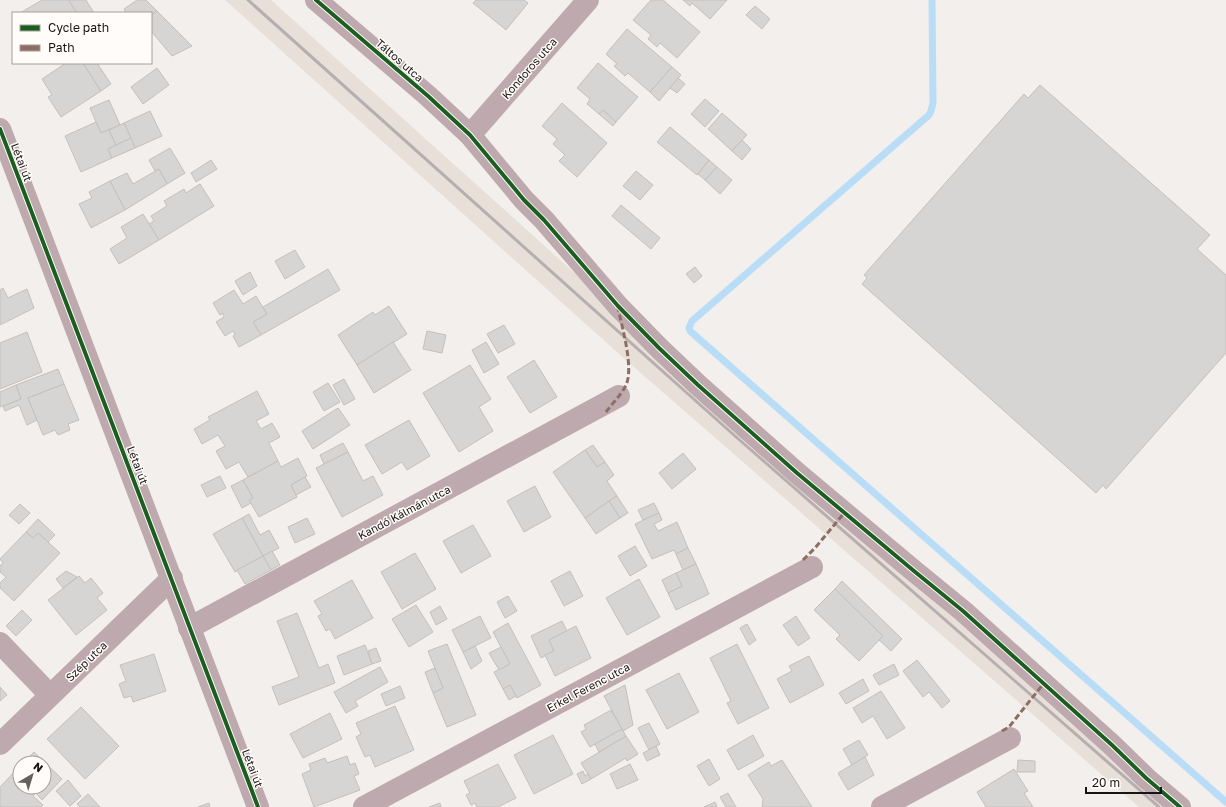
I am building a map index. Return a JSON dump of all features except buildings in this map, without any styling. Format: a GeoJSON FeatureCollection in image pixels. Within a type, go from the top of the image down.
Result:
{"type":"FeatureCollection","features":[{"type":"Feature","properties":{"kind":"street","name":"Táltos utca"},"geometry":{"type":"LineString","coordinates":[[316,0],[428,96],[470,135],[524,200],[544,220],[618,306],[692,380],[797,473],[974,620],[1146,778],[1180,807]]}},
{"type":"Feature","properties":{"kind":"street","name":"Kondoros utca"},"geometry":{"type":"LineString","coordinates":[[470,135],[588,0]]}},
{"type":"Feature","properties":{"kind":"street","name":"Létai út"},"geometry":{"type":"LineString","coordinates":[[0,129],[258,807]]}},
{"type":"Feature","properties":{"kind":"street","name":"Kandó Kálmán utca"},"geometry":{"type":"LineString","coordinates":[[190,628],[619,396]]}},
{"type":"Feature","properties":{"kind":"street","name":"Erkel Ferenc utca"},"geometry":{"type":"LineString","coordinates":[[364,807],[812,567]]}},
{"type":"Feature","properties":{"kind":"street","name":"Szép utca"},"geometry":{"type":"LineString","coordinates":[[0,744],[172,578]]}},
{"type":"Feature","properties":{"kind":"street"},"geometry":{"type":"LineString","coordinates":[[0,643],[50,695]]}},
{"type":"Feature","properties":{"kind":"street"},"geometry":{"type":"LineString","coordinates":[[882,807],[1010,738]]}},
{"type":"Feature","properties":{"kind":"shaded area"},"geometry":{"type":"Polygon","coordinates":[[[225,0],[271,0],[647,338],[1186,807],[1139,807],[627,361],[225,0]]]}},
{"type":"Feature","properties":{"kind":"waterway"},"geometry":{"type":"LineString","coordinates":[[932,0],[933,103],[929,115],[692,321],[689,328],[690,331],[1226,802]]}},
{"type":"Feature","properties":{"kind":"railway"},"geometry":{"type":"LineString","coordinates":[[248,0],[735,436],[1159,807]]}},
{"type":"Feature","properties":{"kind":"marked path"},"geometry":{"type":"LineString","coordinates":[[606,412],[623,390],[628,380],[629,371],[627,349],[618,308]]}},
{"type":"Feature","properties":{"kind":"marked path"},"geometry":{"type":"LineString","coordinates":[[803,560],[845,512]]}},
{"type":"Feature","properties":{"kind":"marked path"},"geometry":{"type":"LineString","coordinates":[[1002,731],[1009,727],[1044,683]]}},
{"type":"Feature","properties":{"kind":"cycle path"},"geometry":{"type":"LineString","coordinates":[[316,0],[428,96],[470,135],[524,200],[544,220],[618,306],[698,385],[797,473],[963,611],[1112,745],[1146,778],[1180,807]]}},
{"type":"Feature","properties":{"kind":"cycle path"},"geometry":{"type":"LineString","coordinates":[[0,129],[258,807]]}}]}
